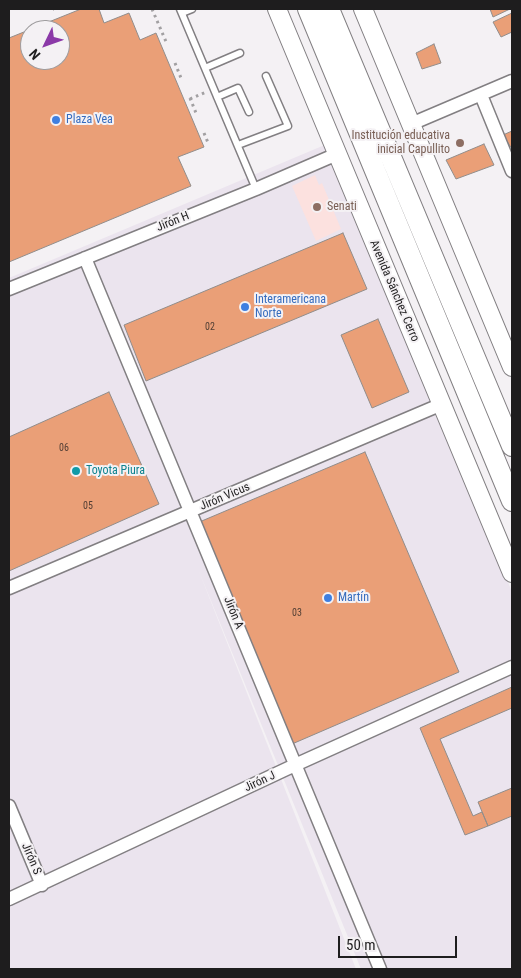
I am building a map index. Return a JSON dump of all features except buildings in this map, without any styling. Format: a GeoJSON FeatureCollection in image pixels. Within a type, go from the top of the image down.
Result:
{"type":"FeatureCollection","features":[{"type":"Feature","properties":{"kind":"main road","name":"Avenida Sánchez Cerro"},"geometry":{"type":"LineString","coordinates":[[277,9],[512,573]]}},
{"type":"Feature","properties":{"kind":"main road"},"geometry":{"type":"LineString","coordinates":[[308,9],[512,501]]}},
{"type":"Feature","properties":{"kind":"main road"},"geometry":{"type":"LineString","coordinates":[[330,9],[512,446]]}},
{"type":"Feature","properties":{"kind":"main road"},"geometry":{"type":"LineString","coordinates":[[363,9],[512,366]]}},
{"type":"Feature","properties":{"kind":"street"},"geometry":{"type":"LineString","coordinates":[[411,124],[512,81]]}},
{"type":"Feature","properties":{"kind":"street"},"geometry":{"type":"LineString","coordinates":[[481,95],[512,171]]}},
{"type":"Feature","properties":{"kind":"street","name":"Jirón H"},"geometry":{"type":"LineString","coordinates":[[9,289],[256,189],[337,154]]}},
{"type":"Feature","properties":{"kind":"street","name":"Jirón A"},"geometry":{"type":"LineString","coordinates":[[85,258],[380,969]]}},
{"type":"Feature","properties":{"kind":"street","name":"Jirón Vicus"},"geometry":{"type":"LineString","coordinates":[[9,588],[442,404]]}},
{"type":"Feature","properties":{"kind":"street","name":"Jirón J"},"geometry":{"type":"LineString","coordinates":[[9,899],[295,765],[512,667]]}},
{"type":"Feature","properties":{"kind":"street","name":"Jirón S"},"geometry":{"type":"LineString","coordinates":[[9,806],[42,885]]}},
{"type":"Feature","properties":{"kind":"lane"},"geometry":{"type":"LineString","coordinates":[[192,9],[181,11],[256,189]]}},
{"type":"Feature","properties":{"kind":"lane"},"geometry":{"type":"LineString","coordinates":[[206,68],[240,53]]}},
{"type":"Feature","properties":{"kind":"lane"},"geometry":{"type":"LineString","coordinates":[[238,145],[288,126],[266,76]]}},
{"type":"Feature","properties":{"kind":"lane"},"geometry":{"type":"LineString","coordinates":[[217,97],[238,88],[249,112]]}},
{"type":"Feature","properties":{"kind":"path"},"geometry":{"type":"LineString","coordinates":[[152,9],[167,44]]}},
{"type":"Feature","properties":{"kind":"path"},"geometry":{"type":"LineString","coordinates":[[176,63],[181,78]]}},
{"type":"Feature","properties":{"kind":"path"},"geometry":{"type":"LineString","coordinates":[[190,97],[196,113]]}},
{"type":"Feature","properties":{"kind":"path"},"geometry":{"type":"LineString","coordinates":[[204,133],[209,145]]}},
{"type":"Feature","properties":{"kind":"shaded area"},"geometry":{"type":"Polygon","coordinates":[[[327,144],[512,592],[512,969],[361,969],[198,569],[356,969],[9,969],[9,278],[327,144]]]}},
{"type":"Feature","properties":{"kind":"shaded area","name":"Senati"},"geometry":{"type":"Polygon","coordinates":[[[315,175],[319,185],[322,183],[341,229],[316,241],[292,186],[315,175]]]}},
{"type":"Feature","properties":{"kind":"place","name":"Plaza Vea"},"geometry":{"type":"Point","coordinates":[56,120]}},
{"type":"Feature","properties":{"kind":"place","name":"Institución educativa inicial Capullito"},"geometry":{"type":"Point","coordinates":[460,143]}},
{"type":"Feature","properties":{"kind":"place","name":"Senati"},"geometry":{"type":"Point","coordinates":[317,207]}},
{"type":"Feature","properties":{"kind":"place","name":"Interamericana Norte"},"geometry":{"type":"Point","coordinates":[245,307]}},
{"type":"Feature","properties":{"kind":"place","name":"Toyota Piura"},"geometry":{"type":"Point","coordinates":[76,471]}},
{"type":"Feature","properties":{"kind":"place","name":"Martín"},"geometry":{"type":"Point","coordinates":[328,598]}}]}
